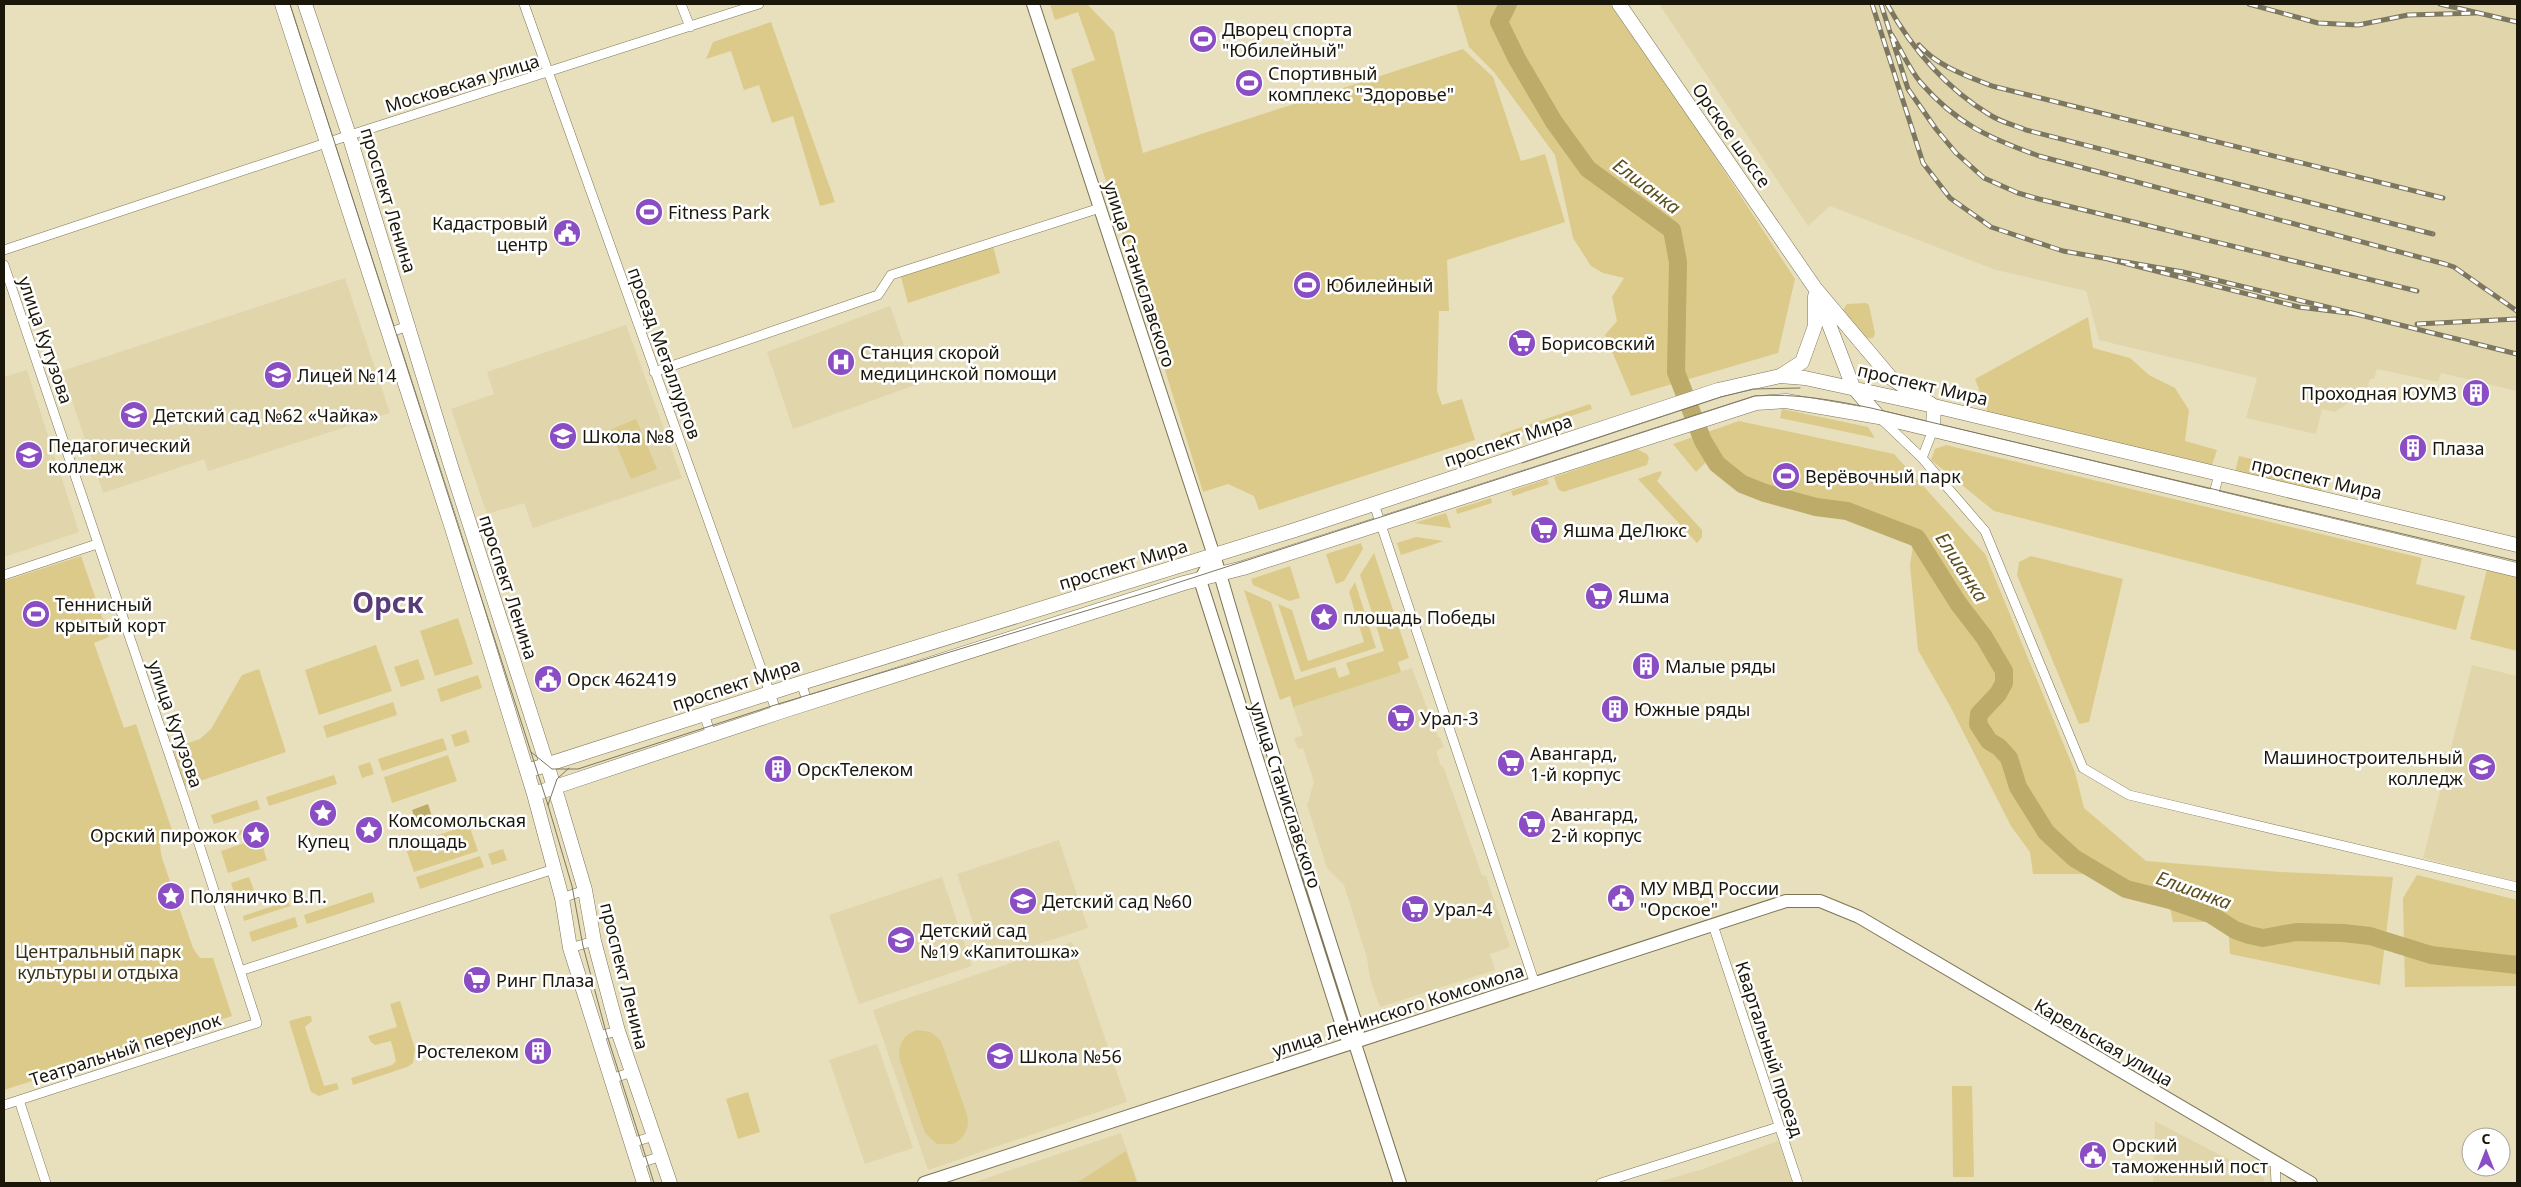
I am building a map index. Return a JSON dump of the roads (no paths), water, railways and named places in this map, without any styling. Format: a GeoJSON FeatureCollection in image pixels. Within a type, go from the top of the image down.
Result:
{"type":"FeatureCollection","features":[{"type":"Feature","properties":{"kind":"main road","name":"проспект Ленина"},"geometry":{"type":"LineString","coordinates":[[282,4],[325,143],[452,528],[527,771],[562,898],[570,948],[644,1183]]}},
{"type":"Feature","properties":{"kind":"main road","name":"проспект Ленина"},"geometry":{"type":"LineString","coordinates":[[304,4],[349,135],[452,469],[547,764],[585,890],[594,941],[618,1031],[670,1183]]}},
{"type":"Feature","properties":{"kind":"main road","name":"улица Станиславского"},"geometry":{"type":"LineString","coordinates":[[1032,4],[1220,574],[1309,876],[1358,1030],[1355,1044],[1400,1183]]}},
{"type":"Feature","properties":{"kind":"main road","name":"Орское шоссе"},"geometry":{"type":"LineString","coordinates":[[1619,4],[1815,288]]}},
{"type":"Feature","properties":{"kind":"main road"},"geometry":{"type":"LineString","coordinates":[[1780,376],[1802,362],[1815,326],[1815,288]]}},
{"type":"Feature","properties":{"kind":"main road"},"geometry":{"type":"LineString","coordinates":[[1815,288],[1853,387],[1880,417]]}},
{"type":"Feature","properties":{"kind":"main road"},"geometry":{"type":"LineString","coordinates":[[1815,288],[1891,378],[1934,406],[1933,430]]}},
{"type":"Feature","properties":{"kind":"main road","name":"проспект Мира"},"geometry":{"type":"LineString","coordinates":[[527,771],[770,692],[1374,504],[1718,390],[1780,376],[1805,378],[1853,387],[2517,545]]}},
{"type":"Feature","properties":{"kind":"main road","name":"проспект Мира"},"geometry":{"type":"LineString","coordinates":[[534,794],[808,703],[1081,616],[1381,525],[1726,411],[1756,403],[1786,401],[1880,417],[2517,570]]}},
{"type":"Feature","properties":{"kind":"main road"},"geometry":{"type":"LineString","coordinates":[[1200,580],[1214,555]]}},
{"type":"Feature","properties":{"kind":"main road","name":"улица Станиславского"},"geometry":{"type":"LineString","coordinates":[[1200,580],[1345,1035],[1355,1044]]}},
{"type":"Feature","properties":{"kind":"main road","name":"улица Ленинского Комсомола"},"geometry":{"type":"LineString","coordinates":[[924,1183],[1355,1044],[1786,901],[1820,901],[1859,917],[1881,930]]}},
{"type":"Feature","properties":{"kind":"main road","name":"Карельская улица"},"geometry":{"type":"LineString","coordinates":[[1881,930],[2311,1183]]}},
{"type":"Feature","properties":{"kind":"street","name":"проезд Металлургов"},"geometry":{"type":"LineString","coordinates":[[524,4],[777,713]]}},
{"type":"Feature","properties":{"kind":"street"},"geometry":{"type":"LineString","coordinates":[[681,4],[690,27]]}},
{"type":"Feature","properties":{"kind":"street","name":"Московская улица"},"geometry":{"type":"LineString","coordinates":[[4,250],[349,135],[549,73],[759,4]]}},
{"type":"Feature","properties":{"kind":"street"},"geometry":{"type":"LineString","coordinates":[[654,372],[878,296],[891,274],[1100,208]]}},
{"type":"Feature","properties":{"kind":"street","name":"улица Кутузова"},"geometry":{"type":"LineString","coordinates":[[4,265],[257,1023]]}},
{"type":"Feature","properties":{"kind":"street"},"geometry":{"type":"LineString","coordinates":[[388,333],[408,326]]}},
{"type":"Feature","properties":{"kind":"street"},"geometry":{"type":"LineString","coordinates":[[1880,417],[1922,458],[1985,531],[2083,768],[2129,795],[2517,888]]}},
{"type":"Feature","properties":{"kind":"street"},"geometry":{"type":"LineString","coordinates":[[1922,458],[1933,430]]}},
{"type":"Feature","properties":{"kind":"street"},"geometry":{"type":"LineString","coordinates":[[434,475],[452,469]]}},
{"type":"Feature","properties":{"kind":"street"},"geometry":{"type":"LineString","coordinates":[[2213,497],[2219,474]]}},
{"type":"Feature","properties":{"kind":"street"},"geometry":{"type":"LineString","coordinates":[[1374,504],[1535,984]]}},
{"type":"Feature","properties":{"kind":"street"},"geometry":{"type":"LineString","coordinates":[[452,528],[469,522]]}},
{"type":"Feature","properties":{"kind":"street"},"geometry":{"type":"LineString","coordinates":[[4,575],[97,544]]}},
{"type":"Feature","properties":{"kind":"street"},"geometry":{"type":"LineString","coordinates":[[1075,597],[1081,616]]}},
{"type":"Feature","properties":{"kind":"street"},"geometry":{"type":"LineString","coordinates":[[476,607],[494,602]]}},
{"type":"Feature","properties":{"kind":"street"},"geometry":{"type":"LineString","coordinates":[[1042,608],[1048,627]]}},
{"type":"Feature","properties":{"kind":"street"},"geometry":{"type":"LineString","coordinates":[[946,637],[952,658]]}},
{"type":"Feature","properties":{"kind":"street"},"geometry":{"type":"LineString","coordinates":[[801,683],[808,703]]}},
{"type":"Feature","properties":{"kind":"street"},"geometry":{"type":"LineString","coordinates":[[704,714],[710,735]]}},
{"type":"Feature","properties":{"kind":"street"},"geometry":{"type":"LineString","coordinates":[[240,971],[554,869]]}},
{"type":"Feature","properties":{"kind":"street"},"geometry":{"type":"LineString","coordinates":[[562,898],[585,890]]}},
{"type":"Feature","properties":{"kind":"street","name":"Квартальный проезд"},"geometry":{"type":"LineString","coordinates":[[1713,924],[1778,1128],[1798,1183]]}},
{"type":"Feature","properties":{"kind":"street"},"geometry":{"type":"LineString","coordinates":[[570,948],[594,941]]}},
{"type":"Feature","properties":{"kind":"street","name":"Театральный переулок"},"geometry":{"type":"LineString","coordinates":[[4,1105],[257,1023]]}},
{"type":"Feature","properties":{"kind":"street"},"geometry":{"type":"LineString","coordinates":[[598,1036],[618,1031]]}},
{"type":"Feature","properties":{"kind":"street"},"geometry":{"type":"LineString","coordinates":[[611,1078],[632,1072]]}},
{"type":"Feature","properties":{"kind":"street"},"geometry":{"type":"LineString","coordinates":[[19,1100],[46,1183]]}},
{"type":"Feature","properties":{"kind":"street"},"geometry":{"type":"LineString","coordinates":[[1601,1183],[1778,1128]]}},
{"type":"Feature","properties":{"kind":"street"},"geometry":{"type":"LineString","coordinates":[[631,1143],[654,1136]]}},
{"type":"Feature","properties":{"kind":"street"},"geometry":{"type":"LineString","coordinates":[[638,1164],[661,1156]]}},
{"type":"Feature","properties":{"kind":"street"},"geometry":{"type":"LineString","coordinates":[[2275,1163],[2276,1183]]}},
{"type":"Feature","properties":{"kind":"waterway","name":"Елшанка"},"geometry":{"type":"LineString","coordinates":[[1508,4],[1499,22],[1517,59],[1554,122],[1588,169],[1672,230],[1678,262],[1676,372],[1703,441],[1717,464],[1742,484],[1765,493],[1816,507],[1847,511],[1917,538],[1958,603],[1984,637],[2004,671],[2004,683],[1998,694],[1979,714],[1978,724],[1989,741],[1999,747],[2009,758],[2018,787],[2046,832],[2074,858],[2126,889],[2170,900],[2210,914],[2235,930],[2249,935],[2263,938],[2296,932],[2343,933],[2370,936],[2431,955],[2517,965]]}},
{"type":"Feature","properties":{"kind":"tram line"},"geometry":{"type":"LineString","coordinates":[[290,4],[548,805],[572,886],[583,946],[606,1032],[654,1183]]}},
{"type":"Feature","properties":{"kind":"tram line"},"geometry":{"type":"LineString","coordinates":[[1522,463],[1721,397],[1753,389],[1800,388]]}},
{"type":"Feature","properties":{"kind":"tram line"},"geometry":{"type":"LineString","coordinates":[[531,752],[552,769],[578,769],[775,705],[1158,589],[1755,396],[1799,396],[1871,408],[2517,561]]}},
{"type":"Feature","properties":{"kind":"tram line"},"geometry":{"type":"LineString","coordinates":[[548,805],[557,779],[569,768]]}},
{"type":"Feature","properties":{"kind":"railway"},"geometry":{"type":"LineString","coordinates":[[1872,4],[1923,163],[1950,198],[1991,227],[2063,251],[2183,272],[2356,314],[2299,307],[2108,259]]}},
{"type":"Feature","properties":{"kind":"railway"},"geometry":{"type":"LineString","coordinates":[[1881,4],[1908,89],[1936,129],[1956,153],[1984,178],[2018,193],[2039,199],[2417,291]]}},
{"type":"Feature","properties":{"kind":"railway"},"geometry":{"type":"LineString","coordinates":[[1887,4],[1907,37],[1931,66],[1959,93],[2003,122],[2026,130],[2433,234]]}},
{"type":"Feature","properties":{"kind":"railway"},"geometry":{"type":"LineString","coordinates":[[2249,4],[2318,23],[2358,25],[2408,15],[2477,13]]}},
{"type":"Feature","properties":{"kind":"railway"},"geometry":{"type":"LineString","coordinates":[[2440,4],[2517,22]]}},
{"type":"Feature","properties":{"kind":"railway"},"geometry":{"type":"LineString","coordinates":[[1891,34],[1921,83],[1934,97],[1961,119],[1989,136],[2039,156],[2445,264],[2454,267],[2517,311]]}},
{"type":"Feature","properties":{"kind":"railway"},"geometry":{"type":"LineString","coordinates":[[1919,45],[1943,65],[1992,86],[2443,198]]}},
{"type":"Feature","properties":{"kind":"railway"},"geometry":{"type":"LineString","coordinates":[[2356,314],[2517,354]]}},
{"type":"Feature","properties":{"kind":"railway"},"geometry":{"type":"LineString","coordinates":[[2417,324],[2517,319]]}},
{"type":"Feature","properties":{"kind":"place","name":"Дворец спорта \"Юбилейный\""},"geometry":{"type":"Point","coordinates":[1203,39]}},
{"type":"Feature","properties":{"kind":"place","name":"Спортивный комплекс \"Здоровье\""},"geometry":{"type":"Point","coordinates":[1249,83]}},
{"type":"Feature","properties":{"kind":"place","name":"Fitness Park"},"geometry":{"type":"Point","coordinates":[649,212]}},
{"type":"Feature","properties":{"kind":"place","name":"Кадастровый центр"},"geometry":{"type":"Point","coordinates":[567,233]}},
{"type":"Feature","properties":{"kind":"place","name":"Юбилейный"},"geometry":{"type":"Point","coordinates":[1307,285]}},
{"type":"Feature","properties":{"kind":"place","name":"Борисовский"},"geometry":{"type":"Point","coordinates":[1522,343]}},
{"type":"Feature","properties":{"kind":"place","name":"Станция скорой медицинской помощи"},"geometry":{"type":"Point","coordinates":[841,362]}},
{"type":"Feature","properties":{"kind":"place","name":"Лицей №14"},"geometry":{"type":"Point","coordinates":[278,375]}},
{"type":"Feature","properties":{"kind":"place","name":"Проходная ЮУМЗ"},"geometry":{"type":"Point","coordinates":[2476,393]}},
{"type":"Feature","properties":{"kind":"place","name":"Детский сад №62 «Чайка»"},"geometry":{"type":"Point","coordinates":[134,415]}},
{"type":"Feature","properties":{"kind":"place","name":"Школа №8"},"geometry":{"type":"Point","coordinates":[563,436]}},
{"type":"Feature","properties":{"kind":"place","name":"Плаза"},"geometry":{"type":"Point","coordinates":[2413,448]}},
{"type":"Feature","properties":{"kind":"place","name":"Педагогический колледж"},"geometry":{"type":"Point","coordinates":[29,455]}},
{"type":"Feature","properties":{"kind":"place","name":"Верёвочный парк"},"geometry":{"type":"Point","coordinates":[1786,476]}},
{"type":"Feature","properties":{"kind":"place","name":"Яшма ДеЛюкс"},"geometry":{"type":"Point","coordinates":[1544,530]}},
{"type":"Feature","properties":{"kind":"place","name":"Яшма"},"geometry":{"type":"Point","coordinates":[1599,596]}},
{"type":"Feature","properties":{"kind":"place","name":"Теннисный крытый корт"},"geometry":{"type":"Point","coordinates":[36,614]}},
{"type":"Feature","properties":{"kind":"place","name":"площадь Победы"},"geometry":{"type":"Point","coordinates":[1324,617]}},
{"type":"Feature","properties":{"kind":"place","name":"Малые ряды"},"geometry":{"type":"Point","coordinates":[1646,666]}},
{"type":"Feature","properties":{"kind":"place","name":"Орск 462419"},"geometry":{"type":"Point","coordinates":[548,679]}},
{"type":"Feature","properties":{"kind":"place","name":"Южные ряды"},"geometry":{"type":"Point","coordinates":[1615,709]}},
{"type":"Feature","properties":{"kind":"place","name":"Урал-3"},"geometry":{"type":"Point","coordinates":[1401,718]}},
{"type":"Feature","properties":{"kind":"place","name":"Авангард, 1-й корпус"},"geometry":{"type":"Point","coordinates":[1511,763]}},
{"type":"Feature","properties":{"kind":"place","name":"Машиностроительный колледж"},"geometry":{"type":"Point","coordinates":[2482,767]}},
{"type":"Feature","properties":{"kind":"place","name":"ОрскТелеком"},"geometry":{"type":"Point","coordinates":[778,769]}},
{"type":"Feature","properties":{"kind":"place","name":"Купец"},"geometry":{"type":"Point","coordinates":[323,813]}},
{"type":"Feature","properties":{"kind":"place","name":"Авангард, 2-й корпус"},"geometry":{"type":"Point","coordinates":[1532,824]}},
{"type":"Feature","properties":{"kind":"place","name":"Комсомольская площадь"},"geometry":{"type":"Point","coordinates":[369,830]}},
{"type":"Feature","properties":{"kind":"place","name":"Орский пирожок"},"geometry":{"type":"Point","coordinates":[256,835]}},
{"type":"Feature","properties":{"kind":"place","name":"Поляничко В.П."},"geometry":{"type":"Point","coordinates":[171,896]}},
{"type":"Feature","properties":{"kind":"place","name":"МУ МВД России \"Орское\""},"geometry":{"type":"Point","coordinates":[1621,898]}},
{"type":"Feature","properties":{"kind":"place","name":"Детский сад №60"},"geometry":{"type":"Point","coordinates":[1023,901]}},
{"type":"Feature","properties":{"kind":"place","name":"Урал-4"},"geometry":{"type":"Point","coordinates":[1415,909]}},
{"type":"Feature","properties":{"kind":"place","name":"Детский сад №19 «Капитошка»"},"geometry":{"type":"Point","coordinates":[901,940]}},
{"type":"Feature","properties":{"kind":"place","name":"Ринг Плаза"},"geometry":{"type":"Point","coordinates":[477,980]}},
{"type":"Feature","properties":{"kind":"place","name":"Ростелеком"},"geometry":{"type":"Point","coordinates":[538,1051]}},
{"type":"Feature","properties":{"kind":"place","name":"Школа №56"},"geometry":{"type":"Point","coordinates":[1000,1056]}},
{"type":"Feature","properties":{"kind":"place","name":"Орский таможенный пост"},"geometry":{"type":"Point","coordinates":[2093,1155]}},
{"type":"Feature","properties":{"kind":"district","name":"Орск"},"geometry":{"type":"Point","coordinates":[388,602]}},
{"type":"Feature","properties":{"kind":"park label","name":"Центральный парк культуры и отдыха"},"geometry":{"type":"Point","coordinates":[98,961]}}]}
